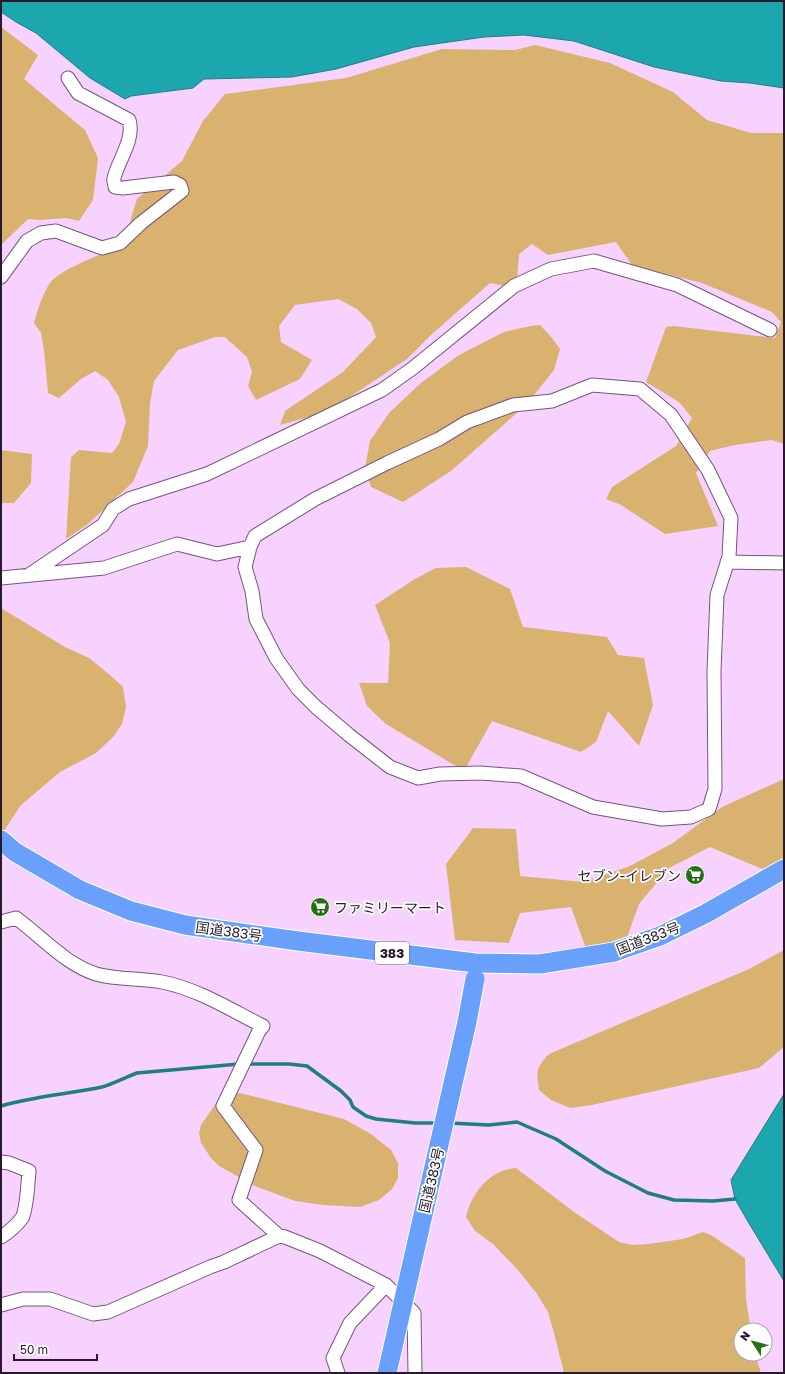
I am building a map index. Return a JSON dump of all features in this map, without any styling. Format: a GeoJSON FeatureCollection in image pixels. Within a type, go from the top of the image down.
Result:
{"type":"FeatureCollection","features":[{"type":"Feature","properties":{"kind":"highway","name":"国道383号"},"geometry":{"type":"LineString","coordinates":[[1,840],[15,852],[80,890],[131,911],[185,925],[475,971],[540,964],[614,952],[660,936],[706,914],[784,868]]}},
{"type":"Feature","properties":{"kind":"highway","name":"国道383号"},"geometry":{"type":"LineString","coordinates":[[387,1373],[468,1022],[475,971]]}},
{"type":"Feature","properties":{"kind":"street"},"geometry":{"type":"LineString","coordinates":[[1,277],[27,241],[41,233],[56,231],[102,248],[120,243],[141,223],[182,191],[180,185],[174,182],[123,188],[116,187],[113,179],[126,150],[131,125],[129,120],[78,93],[68,78]]}},
{"type":"Feature","properties":{"kind":"street"},"geometry":{"type":"LineString","coordinates":[[29,575],[103,526],[113,509],[129,499],[207,474],[382,390],[413,368],[514,286],[551,269],[594,261],[677,285],[770,330]]}},
{"type":"Feature","properties":{"kind":"street"},"geometry":{"type":"LineString","coordinates":[[592,385],[640,389],[671,415],[708,470],[730,518],[727,562],[717,594],[714,671],[715,789],[709,809],[691,817],[662,819],[593,807],[521,776],[480,773],[440,774],[418,778],[390,767],[349,735],[316,707],[298,689],[276,658],[256,619],[252,591],[245,567],[250,547],[255,536],[315,499],[386,462],[439,439],[466,422],[513,405],[552,401],[592,385]]}},
{"type":"Feature","properties":{"kind":"street"},"geometry":{"type":"LineString","coordinates":[[1,578],[104,568],[176,544],[217,554],[250,547]]}},
{"type":"Feature","properties":{"kind":"street"},"geometry":{"type":"LineString","coordinates":[[727,562],[784,563]]}},
{"type":"Feature","properties":{"kind":"street"},"geometry":{"type":"LineString","coordinates":[[1,922],[16,918],[73,963],[96,974],[163,982],[194,992],[263,1026],[259,1031],[223,1106],[256,1150],[238,1200],[279,1236],[320,1251],[386,1285],[414,1313],[415,1373]]}},
{"type":"Feature","properties":{"kind":"street"},"geometry":{"type":"LineString","coordinates":[[1,1162],[9,1163],[29,1171],[28,1188],[23,1216],[12,1229],[1,1237]]}},
{"type":"Feature","properties":{"kind":"street"},"geometry":{"type":"LineString","coordinates":[[1,1305],[23,1299],[50,1299],[93,1314],[108,1312],[210,1266],[224,1262],[279,1236]]}},
{"type":"Feature","properties":{"kind":"street"},"geometry":{"type":"LineString","coordinates":[[333,1370],[333,1358],[350,1323],[386,1285]]}},
{"type":"Feature","properties":{"kind":"shaded area"},"geometry":{"type":"Polygon","coordinates":[[[1,1],[784,1],[784,88],[750,83],[721,81],[654,67],[574,41],[524,35],[484,37],[414,47],[336,69],[292,77],[204,79],[193,88],[131,96],[125,99],[90,78],[36,33],[1,12],[1,1]]]}},
{"type":"Feature","properties":{"kind":"shaded area"},"geometry":{"type":"Polygon","coordinates":[[[1,27],[38,55],[24,79],[85,130],[98,158],[93,200],[79,221],[66,218],[40,220],[28,219],[1,245],[1,27]]]}},
{"type":"Feature","properties":{"kind":"shaded area"},"geometry":{"type":"Polygon","coordinates":[[[535,45],[610,63],[673,92],[707,120],[751,133],[784,133],[784,444],[772,440],[735,445],[710,451],[696,473],[718,526],[665,534],[621,505],[606,499],[612,487],[676,446],[692,418],[679,402],[646,382],[666,327],[674,326],[775,338],[781,322],[772,312],[702,283],[632,265],[616,242],[548,255],[532,244],[519,254],[517,280],[505,286],[490,283],[432,334],[407,359],[327,412],[280,425],[285,411],[343,372],[376,337],[371,323],[357,309],[338,299],[295,305],[279,326],[281,342],[312,360],[300,379],[256,400],[248,386],[252,372],[247,357],[225,337],[215,337],[178,350],[154,381],[150,403],[148,446],[133,482],[88,524],[66,539],[71,457],[79,450],[112,453],[119,444],[126,422],[119,397],[108,380],[95,371],[81,379],[59,398],[48,393],[41,333],[34,323],[40,302],[50,283],[56,277],[74,266],[126,244],[131,218],[137,199],[182,161],[203,121],[225,94],[346,78],[442,49],[515,50],[535,45]]]}},
{"type":"Feature","properties":{"kind":"shaded area"},"geometry":{"type":"Polygon","coordinates":[[[540,325],[560,349],[554,370],[526,405],[451,471],[403,502],[371,487],[365,468],[370,441],[389,413],[422,382],[459,355],[504,332],[540,325]]]}},
{"type":"Feature","properties":{"kind":"shaded area"},"geometry":{"type":"Polygon","coordinates":[[[1,450],[32,454],[31,483],[14,503],[1,503],[1,450]]]}},
{"type":"Feature","properties":{"kind":"shaded area"},"geometry":{"type":"Polygon","coordinates":[[[466,567],[510,589],[523,627],[607,637],[618,655],[644,658],[653,705],[639,746],[608,711],[596,742],[581,752],[492,721],[464,771],[386,724],[367,706],[359,683],[388,683],[390,643],[375,605],[415,579],[436,568],[466,567]]]}},
{"type":"Feature","properties":{"kind":"shaded area"},"geometry":{"type":"Polygon","coordinates":[[[1,608],[65,647],[89,658],[123,687],[126,707],[122,724],[114,736],[96,753],[60,772],[21,805],[5,829],[1,840],[1,608]]]}},
{"type":"Feature","properties":{"kind":"shaded area"},"geometry":{"type":"Polygon","coordinates":[[[784,779],[784,860],[762,869],[710,847],[669,868],[639,904],[623,949],[585,946],[571,907],[520,913],[509,943],[455,940],[446,864],[473,828],[516,829],[520,876],[584,882],[630,866],[673,843],[722,807],[784,779]]]}},
{"type":"Feature","properties":{"kind":"shaded area"},"geometry":{"type":"Polygon","coordinates":[[[784,950],[784,1047],[759,1068],[592,1105],[570,1108],[551,1100],[539,1090],[537,1078],[538,1070],[549,1054],[749,969],[784,950]]]}},
{"type":"Feature","properties":{"kind":"shaded area"},"geometry":{"type":"Polygon","coordinates":[[[240,1093],[344,1119],[371,1134],[391,1150],[398,1163],[398,1178],[392,1189],[379,1200],[360,1207],[323,1205],[295,1201],[255,1186],[219,1166],[211,1158],[201,1143],[199,1133],[201,1125],[221,1096],[240,1093]]]}},
{"type":"Feature","properties":{"kind":"shaded area"},"geometry":{"type":"Polygon","coordinates":[[[784,1094],[784,1281],[735,1199],[731,1180],[784,1094]]]}},
{"type":"Feature","properties":{"kind":"shaded area"},"geometry":{"type":"Polygon","coordinates":[[[516,1168],[574,1212],[619,1242],[632,1245],[648,1244],[683,1239],[703,1232],[711,1235],[745,1258],[746,1300],[750,1322],[733,1322],[733,1362],[758,1362],[761,1373],[564,1373],[548,1312],[537,1294],[518,1270],[493,1244],[475,1231],[466,1217],[473,1199],[484,1184],[498,1173],[516,1168]]]}},
{"type":"Feature","properties":{"kind":"waterway"},"geometry":{"type":"LineString","coordinates":[[1,1106],[26,1100],[102,1087],[137,1073],[239,1064]]}},
{"type":"Feature","properties":{"kind":"waterway"},"geometry":{"type":"LineString","coordinates":[[247,1064],[289,1064],[307,1066],[341,1091],[350,1100],[353,1107],[366,1116],[376,1119],[415,1123],[439,1123]]}},
{"type":"Feature","properties":{"kind":"waterway"},"geometry":{"type":"LineString","coordinates":[[449,1123],[489,1125],[517,1122],[556,1139],[605,1171],[648,1193],[674,1200],[713,1201],[735,1199]]}},
{"type":"Feature","properties":{"kind":"place","name":"セブン-イレブン"},"geometry":{"type":"Point","coordinates":[695,875]}},
{"type":"Feature","properties":{"kind":"place","name":"ファミリーマート"},"geometry":{"type":"Point","coordinates":[320,907]}}]}
